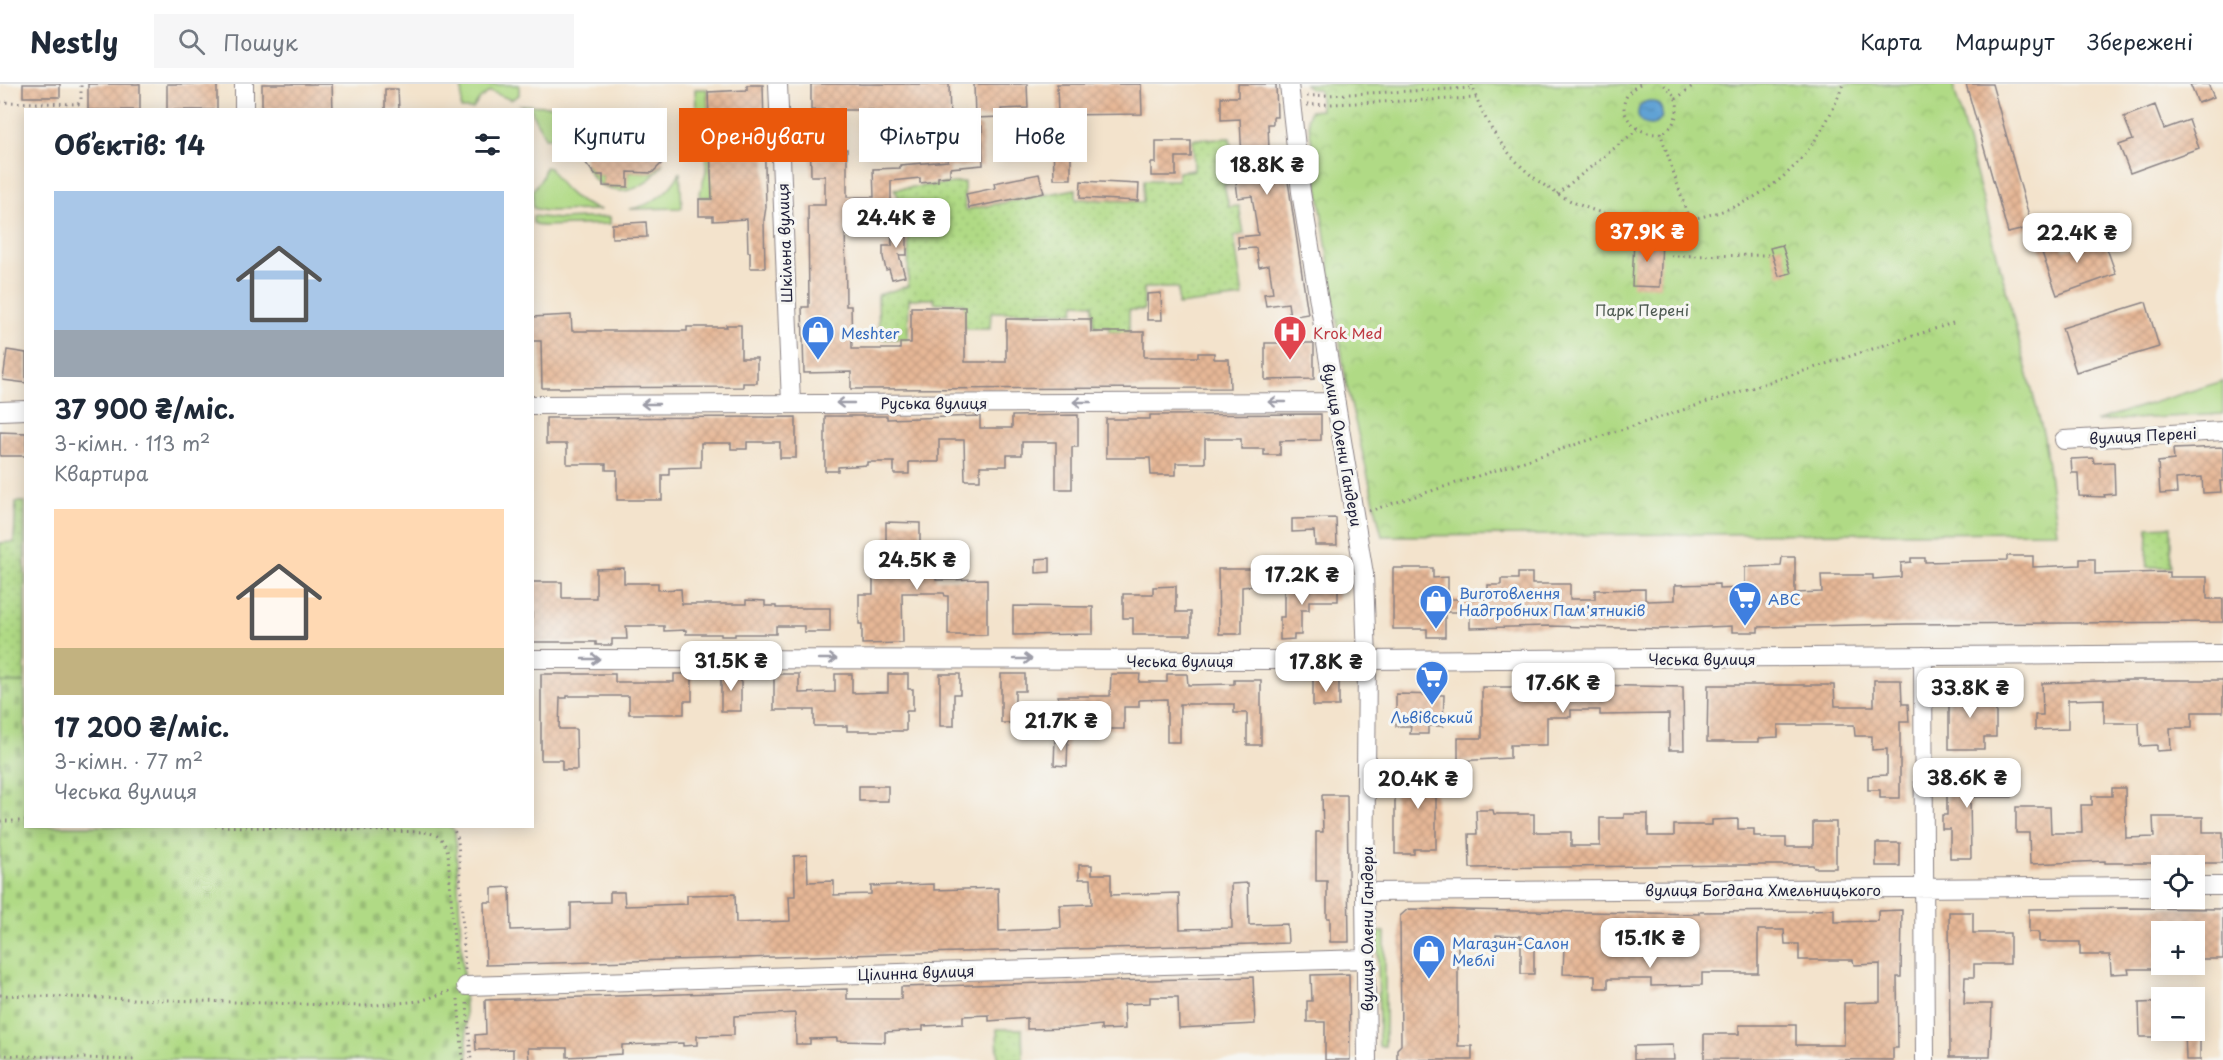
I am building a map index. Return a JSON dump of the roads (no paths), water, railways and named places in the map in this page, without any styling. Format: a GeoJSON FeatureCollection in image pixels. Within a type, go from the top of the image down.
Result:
{"type":"FeatureCollection","features":[{"type":"Feature","properties":{"kind":"street"},"geometry":{"type":"LineString","coordinates":[[243,108],[244,84]]}},
{"type":"Feature","properties":{"kind":"street","name":"Шкільна вулиця"},"geometry":{"type":"LineString","coordinates":[[778,84],[791,403]]}},
{"type":"Feature","properties":{"kind":"street","name":"вулиця Олени Гандери"},"geometry":{"type":"LineString","coordinates":[[1290,96],[1300,192],[1355,515],[1365,588],[1367,1060]]}},
{"type":"Feature","properties":{"kind":"street","name":"Руська вулиця"},"geometry":{"type":"LineString","coordinates":[[534,405],[1336,402]]}},
{"type":"Feature","properties":{"kind":"street"},"geometry":{"type":"LineString","coordinates":[[0,411],[24,410]]}},
{"type":"Feature","properties":{"kind":"street","name":"вулиця Перені"},"geometry":{"type":"LineString","coordinates":[[2064,440],[2223,431]]}},
{"type":"Feature","properties":{"kind":"street","name":"Чеська вулиця"},"geometry":{"type":"LineString","coordinates":[[534,659],[1366,660],[2223,654]]}},
{"type":"Feature","properties":{"kind":"street"},"geometry":{"type":"LineString","coordinates":[[1923,656],[1925,1060]]}},
{"type":"Feature","properties":{"kind":"street","name":"вулиця Богдана Хмельницького"},"geometry":{"type":"LineString","coordinates":[[1365,892],[2151,886]]}},
{"type":"Feature","properties":{"kind":"street"},"geometry":{"type":"LineString","coordinates":[[2205,886],[2223,886]]}},
{"type":"Feature","properties":{"kind":"street","name":"Цілинна вулиця"},"geometry":{"type":"LineString","coordinates":[[462,987],[1365,959]]}},
{"type":"Feature","properties":{"kind":"water"},"geometry":{"type":"Polygon","coordinates":[[[1645,101],[1655,101],[1662,108],[1662,118],[1655,125],[1645,125],[1638,118],[1638,108],[1645,101]]]}},
{"type":"Feature","properties":{"kind":"place","name":"Meshter"},"geometry":{"type":"Point","coordinates":[818,361]}},
{"type":"Feature","properties":{"kind":"place","name":"Krok Med"},"geometry":{"type":"Point","coordinates":[1290,361]}},
{"type":"Feature","properties":{"kind":"place","name":"ABC"},"geometry":{"type":"Point","coordinates":[1745,627]}},
{"type":"Feature","properties":{"kind":"place","name":"Виготовлення Надгробних Пам'ятників"},"geometry":{"type":"Point","coordinates":[1436,630]}},
{"type":"Feature","properties":{"kind":"place","name":"Львівський"},"geometry":{"type":"Point","coordinates":[1432,706]}},
{"type":"Feature","properties":{"kind":"place","name":"Магазин-Салон Меблі"},"geometry":{"type":"Point","coordinates":[1429,980]}},
{"type":"Feature","properties":{"kind":"park label","name":"Парк Перені"},"geometry":{"type":"Point","coordinates":[1642,309]}}]}
